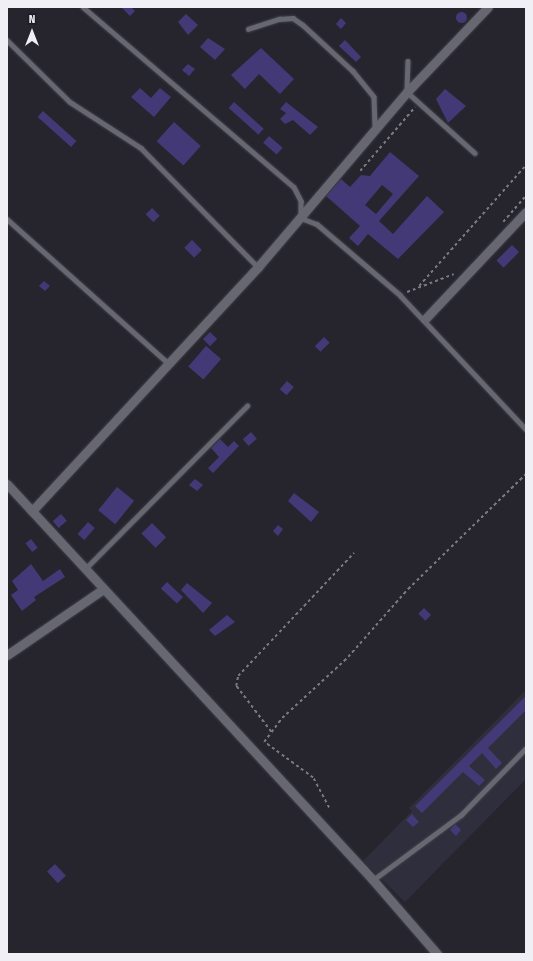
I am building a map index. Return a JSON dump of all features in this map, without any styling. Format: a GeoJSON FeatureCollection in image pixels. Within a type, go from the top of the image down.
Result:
{"type":"FeatureCollection","features":[{"type":"Feature","properties":{"kind":"street"},"geometry":{"type":"LineString","coordinates":[[32,511],[258,267],[407,92],[488,7]]}},
{"type":"Feature","properties":{"kind":"street"},"geometry":{"type":"LineString","coordinates":[[426,319],[526,212]]}},
{"type":"Feature","properties":{"kind":"street"},"geometry":{"type":"LineString","coordinates":[[7,484],[83,570],[373,880],[436,954]]}},
{"type":"Feature","properties":{"kind":"street"},"geometry":{"type":"LineString","coordinates":[[7,654],[102,590]]}},
{"type":"Feature","properties":{"kind":"lane"},"geometry":{"type":"LineString","coordinates":[[83,7],[294,187],[301,201],[301,218],[317,224],[426,319],[526,429]]}},
{"type":"Feature","properties":{"kind":"lane"},"geometry":{"type":"LineString","coordinates":[[248,29],[286,19],[303,25],[353,71],[374,97],[374,132]]}},
{"type":"Feature","properties":{"kind":"lane"},"geometry":{"type":"LineString","coordinates":[[7,40],[70,102],[141,148],[258,267]]}},
{"type":"Feature","properties":{"kind":"lane"},"geometry":{"type":"LineString","coordinates":[[408,61],[407,92],[475,154]]}},
{"type":"Feature","properties":{"kind":"lane"},"geometry":{"type":"LineString","coordinates":[[7,219],[169,364]]}},
{"type":"Feature","properties":{"kind":"lane"},"geometry":{"type":"LineString","coordinates":[[83,570],[247,406]]}},
{"type":"Feature","properties":{"kind":"lane"},"geometry":{"type":"LineString","coordinates":[[373,880],[461,815],[526,748]]}},
{"type":"Feature","properties":{"kind":"path"},"geometry":{"type":"LineString","coordinates":[[360,171],[419,103]]}},
{"type":"Feature","properties":{"kind":"path"},"geometry":{"type":"LineString","coordinates":[[419,286],[526,165]]}},
{"type":"Feature","properties":{"kind":"path"},"geometry":{"type":"LineString","coordinates":[[500,225],[526,196]]}},
{"type":"Feature","properties":{"kind":"path"},"geometry":{"type":"LineString","coordinates":[[400,295],[419,286],[458,273]]}},
{"type":"Feature","properties":{"kind":"path"},"geometry":{"type":"LineString","coordinates":[[329,808],[313,778],[264,742],[271,732],[348,657],[408,589],[526,474]]}},
{"type":"Feature","properties":{"kind":"path"},"geometry":{"type":"LineString","coordinates":[[271,732],[236,686],[238,676],[354,553]]}},
{"type":"Feature","properties":{"kind":"shaded area"},"geometry":{"type":"Polygon","coordinates":[[[526,690],[526,779],[405,902],[363,861],[412,811],[409,808],[526,690]]]}},
{"type":"Feature","properties":{"kind":"building"},"geometry":{"type":"Polygon","coordinates":[[[121,7],[131,7],[135,11],[130,16],[121,7]]]}},
{"type":"Feature","properties":{"kind":"building"},"geometry":{"type":"Polygon","coordinates":[[[461,11],[465,13],[467,17],[465,21],[461,23],[457,21],[455,17],[457,13],[461,11]]]}},
{"type":"Feature","properties":{"kind":"building"},"geometry":{"type":"Polygon","coordinates":[[[186,14],[198,25],[188,35],[178,22],[186,14]]]}},
{"type":"Feature","properties":{"kind":"building"},"geometry":{"type":"Polygon","coordinates":[[[341,18],[346,23],[341,29],[336,24],[341,18]]]}},
{"type":"Feature","properties":{"kind":"building"},"geometry":{"type":"Polygon","coordinates":[[[208,38],[225,49],[215,60],[200,47],[208,38]]]}},
{"type":"Feature","properties":{"kind":"building"},"geometry":{"type":"Polygon","coordinates":[[[345,40],[361,57],[356,62],[339,46],[345,40]]]}},
{"type":"Feature","properties":{"kind":"building"},"geometry":{"type":"Polygon","coordinates":[[[261,48],[294,79],[280,94],[259,74],[245,89],[231,75],[261,48]]]}},
{"type":"Feature","properties":{"kind":"building"},"geometry":{"type":"Polygon","coordinates":[[[188,64],[195,69],[189,76],[182,70],[188,64]]]}},
{"type":"Feature","properties":{"kind":"building"},"geometry":{"type":"Polygon","coordinates":[[[140,88],[151,98],[160,88],[171,97],[154,117],[131,97],[140,88]]]}},
{"type":"Feature","properties":{"kind":"building"},"geometry":{"type":"Polygon","coordinates":[[[445,89],[466,106],[448,123],[436,99],[445,89]]]}},
{"type":"Feature","properties":{"kind":"building"},"geometry":{"type":"Polygon","coordinates":[[[234,102],[264,129],[258,135],[229,108],[234,102]]]}},
{"type":"Feature","properties":{"kind":"building"},"geometry":{"type":"Polygon","coordinates":[[[286,102],[318,127],[310,135],[293,120],[285,124],[280,119],[286,113],[280,109],[286,102]]]}},
{"type":"Feature","properties":{"kind":"building"},"geometry":{"type":"Polygon","coordinates":[[[43,111],[76,141],[71,147],[38,117],[43,111]]]}},
{"type":"Feature","properties":{"kind":"building"},"geometry":{"type":"Polygon","coordinates":[[[174,122],[201,146],[183,165],[157,141],[174,122]]]}},
{"type":"Feature","properties":{"kind":"building"},"geometry":{"type":"Polygon","coordinates":[[[269,136],[283,148],[277,155],[263,143],[269,136]]]}},
{"type":"Feature","properties":{"kind":"building"},"geometry":{"type":"Polygon","coordinates":[[[390,152],[419,176],[379,221],[393,234],[427,196],[444,212],[398,259],[368,234],[358,246],[349,238],[360,226],[326,196],[341,179],[350,187],[361,175],[370,176],[390,152]],[[382,185],[365,205],[376,214],[393,194],[382,185]]]}},
{"type":"Feature","properties":{"kind":"building"},"geometry":{"type":"Polygon","coordinates":[[[152,208],[160,216],[153,222],[146,214],[152,208]]]}},
{"type":"Feature","properties":{"kind":"building"},"geometry":{"type":"Polygon","coordinates":[[[192,240],[202,250],[194,258],[184,248],[192,240]]]}},
{"type":"Feature","properties":{"kind":"building"},"geometry":{"type":"Polygon","coordinates":[[[512,245],[519,252],[504,268],[496,261],[512,245]]]}},
{"type":"Feature","properties":{"kind":"building"},"geometry":{"type":"Polygon","coordinates":[[[44,281],[50,286],[45,291],[39,286],[44,281]]]}},
{"type":"Feature","properties":{"kind":"building"},"geometry":{"type":"Polygon","coordinates":[[[210,332],[217,339],[210,346],[203,339],[210,332]]]}},
{"type":"Feature","properties":{"kind":"building"},"geometry":{"type":"Polygon","coordinates":[[[324,337],[330,343],[320,352],[315,346],[324,337]]]}},
{"type":"Feature","properties":{"kind":"building"},"geometry":{"type":"Polygon","coordinates":[[[206,346],[221,359],[203,379],[188,366],[206,346]]]}},
{"type":"Feature","properties":{"kind":"building"},"geometry":{"type":"Polygon","coordinates":[[[287,381],[294,387],[287,395],[280,389],[287,381]]]}},
{"type":"Feature","properties":{"kind":"building"},"geometry":{"type":"Polygon","coordinates":[[[251,432],[257,439],[249,446],[243,439],[251,432]]]}},
{"type":"Feature","properties":{"kind":"building"},"geometry":{"type":"Polygon","coordinates":[[[220,439],[228,447],[234,441],[239,446],[213,473],[208,468],[219,457],[211,448],[220,439]]]}},
{"type":"Feature","properties":{"kind":"building"},"geometry":{"type":"Polygon","coordinates":[[[195,479],[203,485],[197,491],[189,485],[195,479]]]}},
{"type":"Feature","properties":{"kind":"building"},"geometry":{"type":"Polygon","coordinates":[[[117,487],[134,501],[115,524],[98,510],[117,487]]]}},
{"type":"Feature","properties":{"kind":"building"},"geometry":{"type":"Polygon","coordinates":[[[294,493],[319,512],[311,522],[288,501],[294,493]]]}},
{"type":"Feature","properties":{"kind":"building"},"geometry":{"type":"Polygon","coordinates":[[[61,514],[67,521],[59,528],[53,521],[61,514]]]}},
{"type":"Feature","properties":{"kind":"building"},"geometry":{"type":"Polygon","coordinates":[[[88,522],[95,528],[84,540],[78,534],[88,522]]]}},
{"type":"Feature","properties":{"kind":"building"},"geometry":{"type":"Polygon","coordinates":[[[152,523],[166,537],[156,548],[141,534],[152,523]]]}},
{"type":"Feature","properties":{"kind":"building"},"geometry":{"type":"Polygon","coordinates":[[[278,525],[283,529],[278,536],[273,531],[278,525]]]}},
{"type":"Feature","properties":{"kind":"building"},"geometry":{"type":"Polygon","coordinates":[[[31,539],[38,548],[32,552],[25,543],[31,539]]]}},
{"type":"Feature","properties":{"kind":"building"},"geometry":{"type":"Polygon","coordinates":[[[31,564],[43,581],[60,569],[65,577],[34,597],[36,600],[22,611],[11,595],[18,590],[12,581],[31,564]]]}},
{"type":"Feature","properties":{"kind":"building"},"geometry":{"type":"Polygon","coordinates":[[[167,582],[183,597],[177,604],[161,589],[167,582]]]}},
{"type":"Feature","properties":{"kind":"building"},"geometry":{"type":"Polygon","coordinates":[[[187,583],[212,603],[203,613],[181,590],[187,583]]]}},
{"type":"Feature","properties":{"kind":"building"},"geometry":{"type":"Polygon","coordinates":[[[424,608],[431,615],[425,621],[418,614],[424,608]]]}},
{"type":"Feature","properties":{"kind":"building"},"geometry":{"type":"Polygon","coordinates":[[[227,615],[235,622],[215,636],[209,630],[227,615]]]}},
{"type":"Feature","properties":{"kind":"building"},"geometry":{"type":"Polygon","coordinates":[[[526,696],[526,710],[488,748],[502,763],[496,769],[482,753],[469,766],[485,780],[479,786],[463,772],[422,813],[415,806],[526,696]]]}},
{"type":"Feature","properties":{"kind":"building"},"geometry":{"type":"Polygon","coordinates":[[[412,814],[419,822],[413,827],[406,820],[412,814]]]}},
{"type":"Feature","properties":{"kind":"building"},"geometry":{"type":"Polygon","coordinates":[[[455,824],[461,830],[456,836],[450,830],[455,824]]]}},
{"type":"Feature","properties":{"kind":"building"},"geometry":{"type":"Polygon","coordinates":[[[55,864],[66,876],[58,883],[47,872],[55,864]]]}}]}
